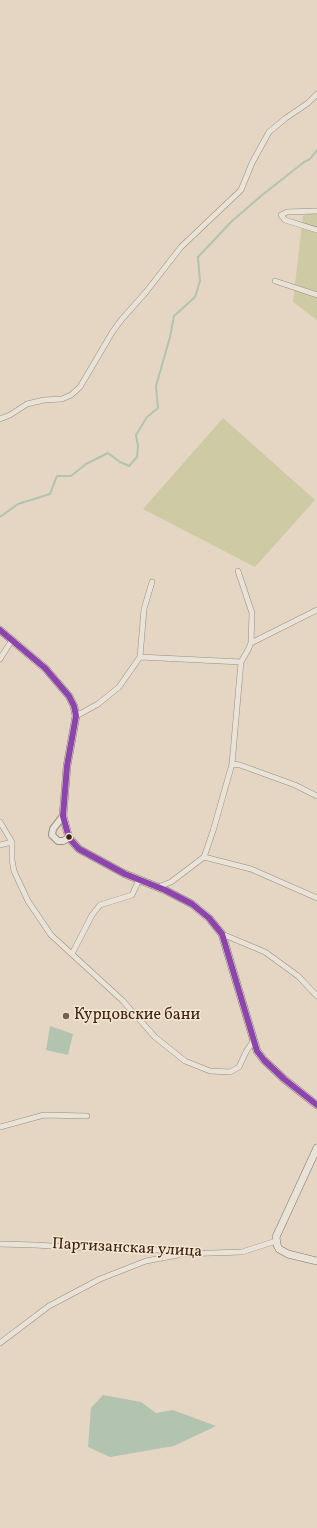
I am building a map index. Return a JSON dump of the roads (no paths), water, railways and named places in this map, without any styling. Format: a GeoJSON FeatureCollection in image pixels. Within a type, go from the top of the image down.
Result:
{"type":"FeatureCollection","features":[{"type":"Feature","properties":{"kind":"main road"},"geometry":{"type":"LineString","coordinates":[[0,630],[45,668],[69,696],[74,706],[76,716],[67,766],[63,816],[69,838],[79,849],[139,880],[158,887],[192,904],[209,918],[222,934],[253,1041],[257,1050],[264,1060],[284,1079],[317,1104]]}},
{"type":"Feature","properties":{"kind":"main road"},"geometry":{"type":"LineString","coordinates":[[317,1148],[276,1234],[276,1241],[279,1249],[288,1254],[317,1261]]}},
{"type":"Feature","properties":{"kind":"street"},"geometry":{"type":"LineString","coordinates":[[0,419],[10,415],[27,404],[44,400],[62,399],[71,395],[80,387],[122,319],[146,292],[181,247],[216,212],[241,190],[252,163],[269,132],[308,103],[317,94]]}},
{"type":"Feature","properties":{"kind":"street"},"geometry":{"type":"LineString","coordinates":[[317,211],[287,212],[281,215],[285,220],[317,230]]}},
{"type":"Feature","properties":{"kind":"street"},"geometry":{"type":"LineString","coordinates":[[275,281],[317,295]]}},
{"type":"Feature","properties":{"kind":"street"},"geometry":{"type":"LineString","coordinates":[[158,887],[172,882],[204,857],[232,764],[240,662],[248,650],[250,643],[252,613],[238,571]]}},
{"type":"Feature","properties":{"kind":"street"},"geometry":{"type":"LineString","coordinates":[[76,716],[98,704],[119,687],[140,657],[144,609],[152,582]]}},
{"type":"Feature","properties":{"kind":"street"},"geometry":{"type":"LineString","coordinates":[[250,643],[317,610]]}},
{"type":"Feature","properties":{"kind":"street"},"geometry":{"type":"LineString","coordinates":[[0,659],[12,640]]}},
{"type":"Feature","properties":{"kind":"street"},"geometry":{"type":"LineString","coordinates":[[140,657],[240,662]]}},
{"type":"Feature","properties":{"kind":"street"},"geometry":{"type":"LineString","coordinates":[[232,764],[240,765],[295,785],[317,796]]}},
{"type":"Feature","properties":{"kind":"street"},"geometry":{"type":"LineString","coordinates":[[63,816],[53,829],[52,835],[58,840],[69,838]]}},
{"type":"Feature","properties":{"kind":"street"},"geometry":{"type":"LineString","coordinates":[[0,822],[12,842],[12,860],[14,871],[28,901],[51,935],[122,1000],[155,1037],[185,1061],[210,1071],[230,1072],[239,1067],[253,1041]]}},
{"type":"Feature","properties":{"kind":"street"},"geometry":{"type":"LineString","coordinates":[[0,845],[12,842]]}},
{"type":"Feature","properties":{"kind":"street"},"geometry":{"type":"LineString","coordinates":[[204,857],[251,869],[317,898]]}},
{"type":"Feature","properties":{"kind":"street"},"geometry":{"type":"LineString","coordinates":[[72,954],[92,915],[100,905],[132,895],[139,880]]}},
{"type":"Feature","properties":{"kind":"street"},"geometry":{"type":"LineString","coordinates":[[222,934],[265,952],[298,976],[317,996]]}},
{"type":"Feature","properties":{"kind":"street"},"geometry":{"type":"LineString","coordinates":[[0,1127],[44,1115],[87,1116]]}},
{"type":"Feature","properties":{"kind":"street","name":"Партизанская улица"},"geometry":{"type":"LineString","coordinates":[[0,1244],[35,1244],[102,1249],[158,1250],[181,1254],[242,1252],[276,1241]]}},
{"type":"Feature","properties":{"kind":"street"},"geometry":{"type":"LineString","coordinates":[[0,1343],[49,1306],[100,1279],[146,1261],[181,1254]]}},
{"type":"Feature","properties":{"kind":"waterway"},"geometry":{"type":"LineString","coordinates":[[0,517],[18,504],[50,494],[57,476],[71,476],[86,464],[108,453],[120,462],[129,466],[137,457],[138,446],[136,435],[147,417],[158,408],[156,386],[170,337],[174,316],[195,297],[200,281],[198,257],[232,221],[261,196],[304,162],[310,159],[317,150]]}},
{"type":"Feature","properties":{"kind":"place","name":"Курцовские бани"},"geometry":{"type":"Point","coordinates":[66,1016]}}]}
